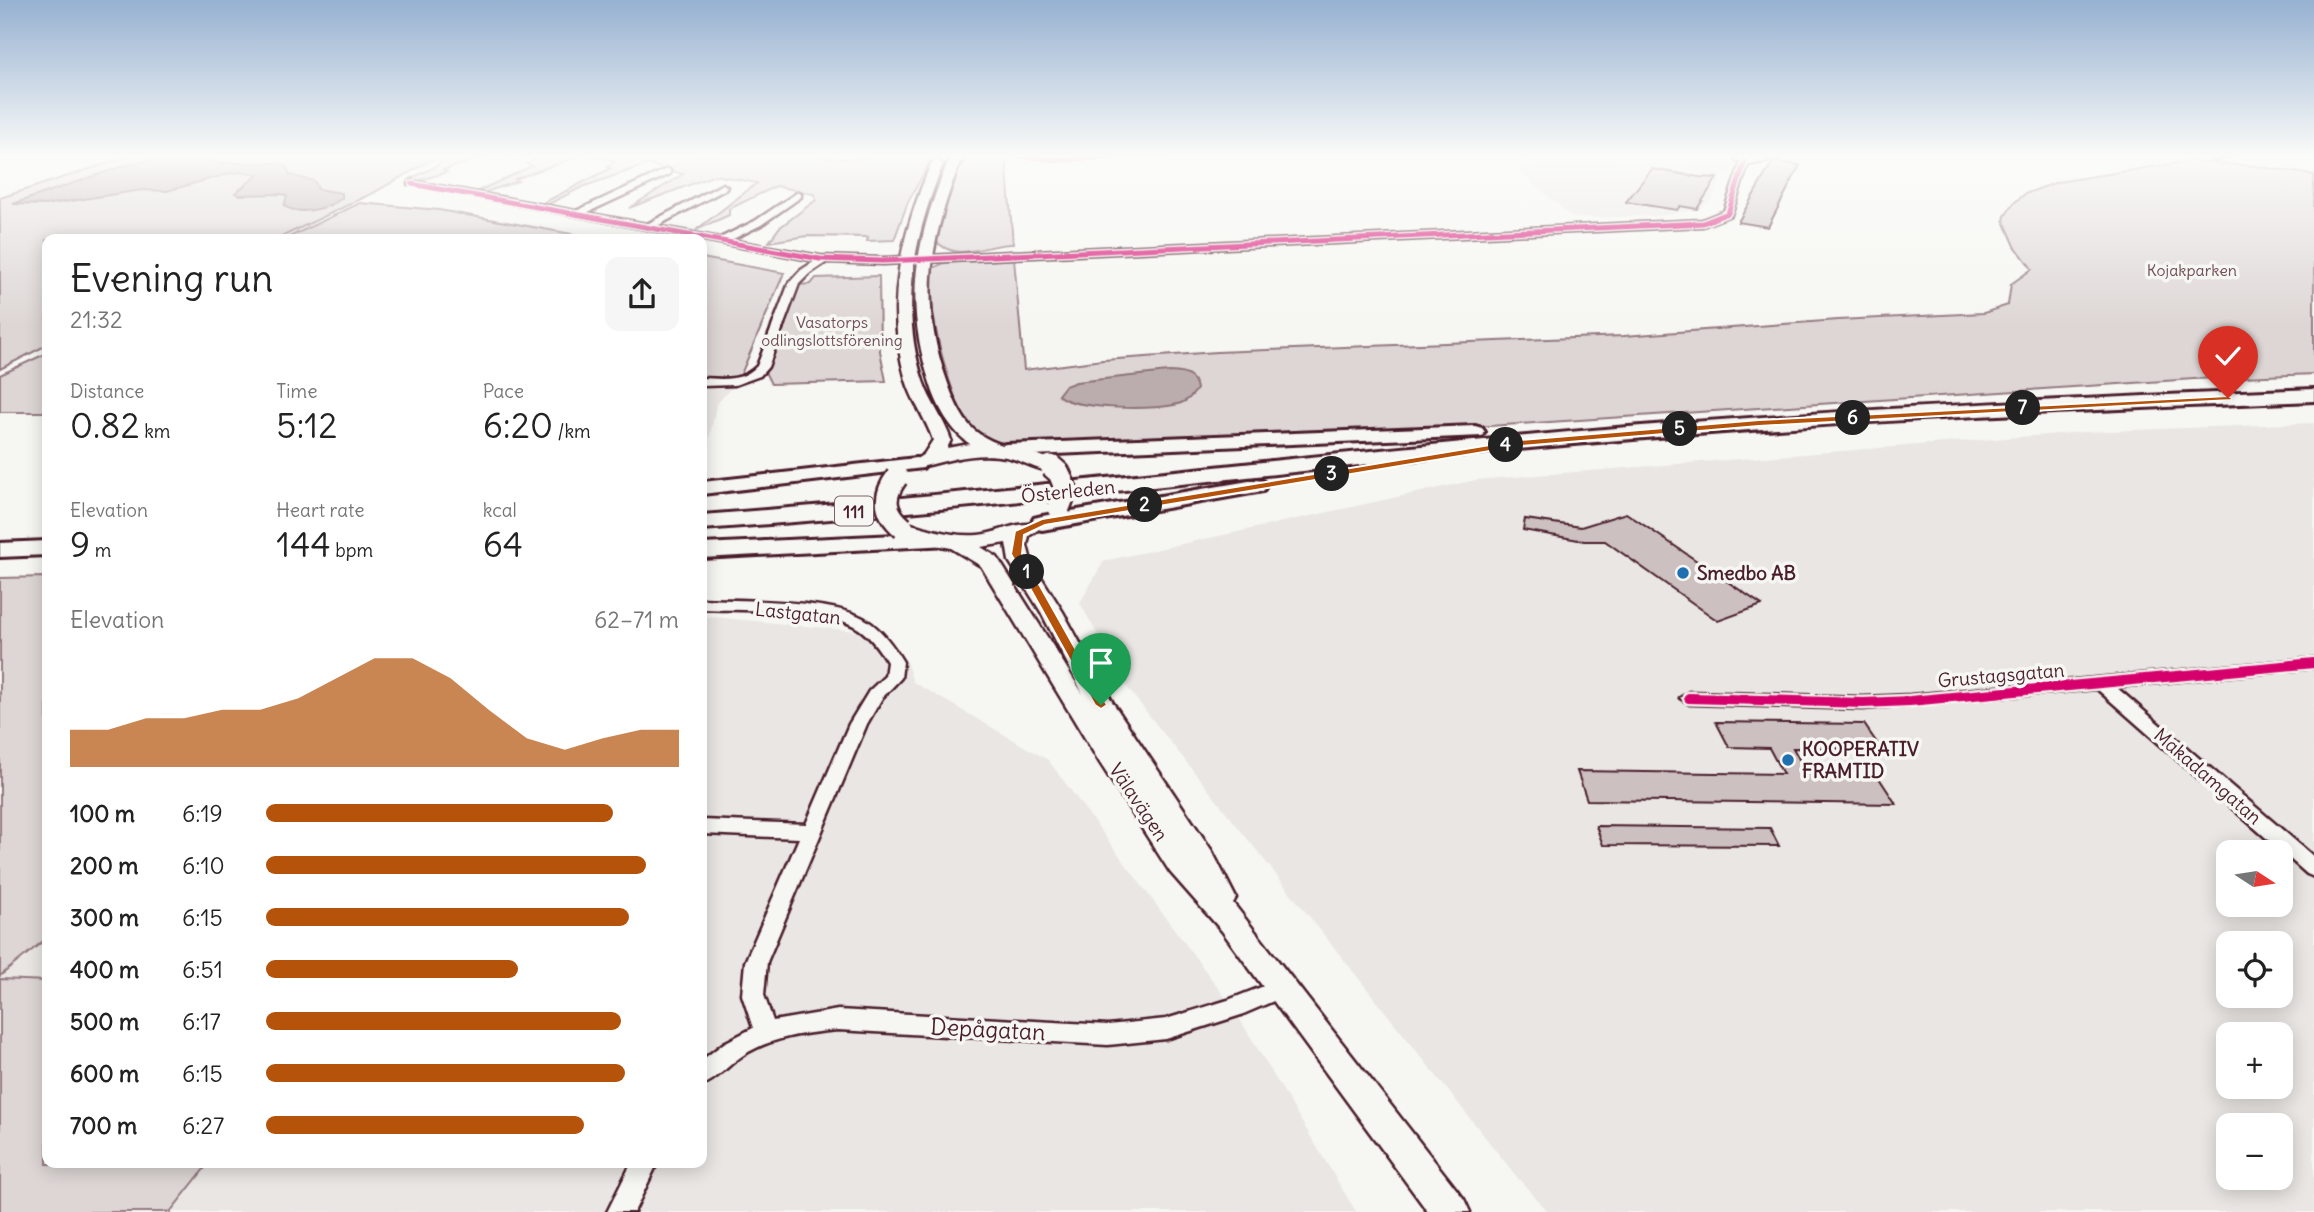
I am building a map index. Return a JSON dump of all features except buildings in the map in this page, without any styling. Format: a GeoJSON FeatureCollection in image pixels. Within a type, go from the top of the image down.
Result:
{"type":"FeatureCollection","features":[{"type":"Feature","properties":{"kind":"main road"},"geometry":{"type":"LineString","coordinates":[[918,212],[904,260],[901,304],[909,356],[924,406],[942,440],[924,461],[897,477],[885,494],[885,503],[887,512],[903,528],[949,541]]}},
{"type":"Feature","properties":{"kind":"main road"},"geometry":{"type":"LineString","coordinates":[[936,212],[923,259],[923,313],[935,368],[961,427],[999,450]]}},
{"type":"Feature","properties":{"kind":"main road","name":"Österleden"},"geometry":{"type":"LineString","coordinates":[[707,509],[1863,405],[2314,383]]}},
{"type":"Feature","properties":{"kind":"main road","name":"Österleden"},"geometry":{"type":"LineString","coordinates":[[707,522],[1006,498],[1520,436],[2314,395]]}},
{"type":"Feature","properties":{"kind":"main road"},"geometry":{"type":"LineString","coordinates":[[707,487],[924,461],[960,451],[1520,436]]}},
{"type":"Feature","properties":{"kind":"main road"},"geometry":{"type":"LineString","coordinates":[[707,551],[989,540],[1040,521],[1520,436]]}},
{"type":"Feature","properties":{"kind":"main road","name":"Välavägen"},"geometry":{"type":"LineString","coordinates":[[999,450],[1031,456],[1059,473],[1066,490],[1016,545],[1020,561],[1052,612],[1101,705],[1202,859],[1233,923]]}},
{"type":"Feature","properties":{"kind":"main road","name":"Välavägen"},"geometry":{"type":"LineString","coordinates":[[949,541],[989,562],[1109,757],[1180,864],[1233,923],[1451,1212]]}},
{"type":"Feature","properties":{"kind":"main road"},"geometry":{"type":"LineString","coordinates":[[0,550],[42,548]]}},
{"type":"Feature","properties":{"kind":"main road"},"geometry":{"type":"LineString","coordinates":[[0,564],[42,562]]}},
{"type":"Feature","properties":{"kind":"street"},"geometry":{"type":"LineString","coordinates":[[571,212],[692,234]]}},
{"type":"Feature","properties":{"kind":"street"},"geometry":{"type":"LineString","coordinates":[[650,226],[677,212]]}},
{"type":"Feature","properties":{"kind":"street"},"geometry":{"type":"LineString","coordinates":[[723,240],[774,212]]}},
{"type":"Feature","properties":{"kind":"street"},"geometry":{"type":"LineString","coordinates":[[707,237],[825,259],[904,260],[1694,223],[1716,220],[1729,212]]}},
{"type":"Feature","properties":{"kind":"street"},"geometry":{"type":"LineString","coordinates":[[707,382],[739,381],[757,373],[762,367],[794,283],[825,259]]}},
{"type":"Feature","properties":{"kind":"street","name":"Lastgatan"},"geometry":{"type":"LineString","coordinates":[[707,604],[816,613],[858,621],[895,662],[893,678],[875,695],[858,724],[756,962],[753,995],[765,1031]]}},
{"type":"Feature","properties":{"kind":"street","name":"Grustagsgatan"},"geometry":{"type":"LineString","coordinates":[[1689,698],[1863,703],[2314,663]]}},
{"type":"Feature","properties":{"kind":"street","name":"Makadamgatan"},"geometry":{"type":"LineString","coordinates":[[2101,683],[2314,869]]}},
{"type":"Feature","properties":{"kind":"street"},"geometry":{"type":"LineString","coordinates":[[707,827],[812,831]]}},
{"type":"Feature","properties":{"kind":"street","name":"Depågatan"},"geometry":{"type":"LineString","coordinates":[[707,1071],[736,1047],[765,1031],[807,1022],[838,1020],[1108,1035],[1166,1029],[1233,1008],[1282,988]]}},
{"type":"Feature","properties":{"kind":"street"},"geometry":{"type":"LineString","coordinates":[[620,1212],[642,1168]]}},
{"type":"Feature","properties":{"kind":"shaded area"},"geometry":{"type":"Polygon","coordinates":[[[1566,212],[1687,212],[1660,216],[1573,218],[1566,212]]]}},
{"type":"Feature","properties":{"kind":"shaded area"},"geometry":{"type":"Polygon","coordinates":[[[1168,372],[1183,373],[1191,377],[1197,389],[1186,400],[1171,406],[1118,408],[1081,404],[1058,395],[1065,386],[1076,382],[1168,372]]]}},
{"type":"Feature","properties":{"kind":"shaded area"},"geometry":{"type":"Polygon","coordinates":[[[740,384],[729,390],[716,405],[707,450],[707,385],[740,384]]]}},
{"type":"Feature","properties":{"kind":"shaded area"},"geometry":{"type":"Polygon","coordinates":[[[2314,423],[2314,1212],[1549,1212],[1517,1177],[1129,690],[1080,603],[1104,561],[1476,480],[2084,432],[2314,423]]]}},
{"type":"Feature","properties":{"kind":"shaded area"},"geometry":{"type":"Polygon","coordinates":[[[707,616],[876,633],[906,661],[913,682],[1048,760],[1233,1008],[1356,1212],[168,1212],[202,1168],[707,1168],[707,616]]]}},
{"type":"Feature","properties":{"kind":"shaded area"},"geometry":{"type":"Polygon","coordinates":[[[42,944],[42,983],[0,977],[42,944]]]}},
{"type":"Feature","properties":{"kind":"green space"},"geometry":{"type":"Polygon","coordinates":[[[0,212],[334,212],[288,234],[42,234],[42,348],[0,369],[0,212]]]}},
{"type":"Feature","properties":{"kind":"green space"},"geometry":{"type":"Polygon","coordinates":[[[342,212],[448,212],[572,234],[295,234],[342,212]]]}},
{"type":"Feature","properties":{"kind":"green space"},"geometry":{"type":"Polygon","coordinates":[[[720,212],[729,212],[729,215],[696,230],[720,212]]]}},
{"type":"Feature","properties":{"kind":"green space"},"geometry":{"type":"Polygon","coordinates":[[[801,212],[904,212],[894,240],[867,241],[868,237],[807,236],[769,242],[779,228],[801,212]]]}},
{"type":"Feature","properties":{"kind":"green space"},"geometry":{"type":"Polygon","coordinates":[[[944,212],[1010,212],[1013,244],[962,252],[943,247],[934,239],[944,212]]]}},
{"type":"Feature","properties":{"kind":"green space","name":"Kojakparken"},"geometry":{"type":"Polygon","coordinates":[[[2008,212],[2314,212],[2314,374],[2194,379],[1459,428],[1300,431],[1017,444],[982,436],[964,420],[941,352],[929,275],[931,269],[944,263],[1014,259],[1024,370],[1103,360],[1217,352],[1624,336],[1838,320],[1984,313],[2008,305],[2011,284],[2032,269],[2015,246],[2004,221],[2008,212]]]}},
{"type":"Feature","properties":{"kind":"green space"},"geometry":{"type":"Polygon","coordinates":[[[707,259],[784,273],[739,379],[707,380],[707,259]]]}},
{"type":"Feature","properties":{"kind":"green space","name":"Vasatorps odlingslottsförening"},"geometry":{"type":"Polygon","coordinates":[[[879,276],[880,351],[886,381],[771,384],[765,372],[798,285],[811,284],[816,278],[879,276]]]}},
{"type":"Feature","properties":{"kind":"green space"},"geometry":{"type":"Polygon","coordinates":[[[42,355],[42,412],[0,412],[0,375],[42,355]]]}},
{"type":"Feature","properties":{"kind":"green space"},"geometry":{"type":"Polygon","coordinates":[[[42,577],[42,942],[0,976],[0,578],[42,577]]]}},
{"type":"Feature","properties":{"kind":"green space"},"geometry":{"type":"Polygon","coordinates":[[[0,979],[42,981],[42,1168],[205,1168],[170,1212],[0,1212],[0,979]]]}},
{"type":"Feature","properties":{"kind":"cycle path"},"geometry":{"type":"LineString","coordinates":[[562,212],[684,234]]}},
{"type":"Feature","properties":{"kind":"cycle path"},"geometry":{"type":"LineString","coordinates":[[707,238],[820,259],[883,261],[1703,223],[1728,212]]}},
{"type":"Feature","properties":{"kind":"cycle path"},"geometry":{"type":"LineString","coordinates":[[1689,698],[1863,703],[1910,701],[2314,663]]}},
{"type":"Feature","properties":{"kind":"place","name":"Smedbo AB"},"geometry":{"type":"Point","coordinates":[1683,573]}},
{"type":"Feature","properties":{"kind":"place","name":"KOOPERATIV FRAMTID"},"geometry":{"type":"Point","coordinates":[1788,760]}},
{"type":"Feature","properties":{"kind":"route"},"geometry":{"type":"LineString","coordinates":[[1101,705],[1052,612],[1017,554],[1019,533],[1042,523],[1520,443],[1759,423],[2228,398]]}}]}
